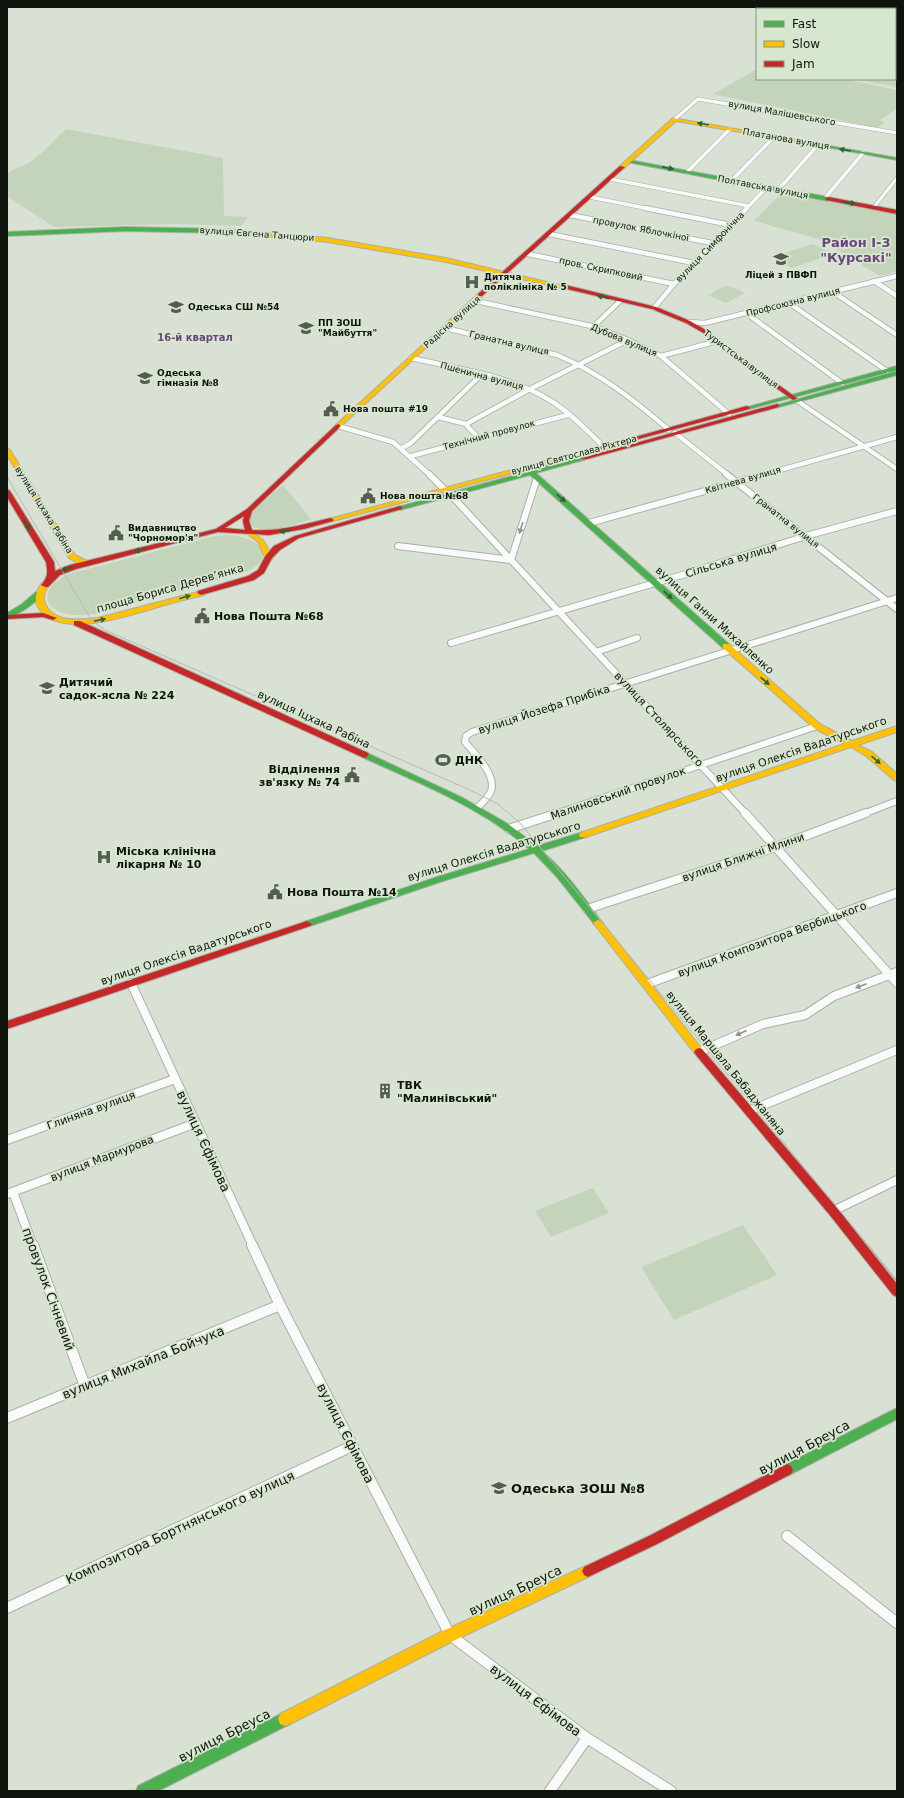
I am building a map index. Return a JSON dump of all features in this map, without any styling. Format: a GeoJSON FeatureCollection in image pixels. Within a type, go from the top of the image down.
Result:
{"type":"FeatureCollection","features":[{"type":"Feature","properties":{"kind":"street","name":"вулиця Малішевського"},"geometry":{"type":"LineString","coordinates":[[675,119],[698,99],[897,133]]}},
{"type":"Feature","properties":{"kind":"street","name":"Платанова вулиця"},"geometry":{"type":"LineString","coordinates":[[675,119],[897,159]]}},
{"type":"Feature","properties":{"kind":"street","name":"Радісна вулиця"},"geometry":{"type":"LineString","coordinates":[[218,530],[249,510],[411,358],[528,254],[675,119]]}},
{"type":"Feature","properties":{"kind":"street"},"geometry":{"type":"LineString","coordinates":[[687,172],[730,129]]}},
{"type":"Feature","properties":{"kind":"street"},"geometry":{"type":"LineString","coordinates":[[731,180],[774,137]]}},
{"type":"Feature","properties":{"kind":"street"},"geometry":{"type":"LineString","coordinates":[[778,190],[818,145]]}},
{"type":"Feature","properties":{"kind":"street"},"geometry":{"type":"LineString","coordinates":[[825,198],[863,153]]}},
{"type":"Feature","properties":{"kind":"street","name":"Полтавська вулиця"},"geometry":{"type":"LineString","coordinates":[[629,161],[897,212]]}},
{"type":"Feature","properties":{"kind":"street"},"geometry":{"type":"LineString","coordinates":[[874,208],[897,178]]}},
{"type":"Feature","properties":{"kind":"street"},"geometry":{"type":"LineString","coordinates":[[610,179],[749,206]]}},
{"type":"Feature","properties":{"kind":"street","name":"вулиця Симфонічна"},"geometry":{"type":"LineString","coordinates":[[654,308],[712,243],[767,187]]}},
{"type":"Feature","properties":{"kind":"street"},"geometry":{"type":"LineString","coordinates":[[590,197],[731,224]]}},
{"type":"Feature","properties":{"kind":"street","name":"провулок Яблочкіної"},"geometry":{"type":"LineString","coordinates":[[570,215],[712,243]]}},
{"type":"Feature","properties":{"kind":"street","name":"вулиця Євгена Танцюри"},"geometry":{"type":"LineString","coordinates":[[7,234],[125,229],[276,234],[332,240],[419,255],[504,275]]}},
{"type":"Feature","properties":{"kind":"street"},"geometry":{"type":"LineString","coordinates":[[549,234],[694,263]]}},
{"type":"Feature","properties":{"kind":"street","name":"пров. Скрипковий"},"geometry":{"type":"LineString","coordinates":[[528,254],[674,284]]}},
{"type":"Feature","properties":{"kind":"street","name":"Туристська вулиця"},"geometry":{"type":"LineString","coordinates":[[504,275],[654,308],[688,322],[709,334],[794,399],[897,469]]}},
{"type":"Feature","properties":{"kind":"street","name":"Профсоюзна вулиця"},"geometry":{"type":"LineString","coordinates":[[688,322],[706,323],[897,276]]}},
{"type":"Feature","properties":{"kind":"street"},"geometry":{"type":"LineString","coordinates":[[874,281],[897,296]]}},
{"type":"Feature","properties":{"kind":"street"},"geometry":{"type":"LineString","coordinates":[[833,292],[897,335]]}},
{"type":"Feature","properties":{"kind":"street"},"geometry":{"type":"LineString","coordinates":[[594,326],[620,300]]}},
{"type":"Feature","properties":{"kind":"street","name":"Дубова вулиця"},"geometry":{"type":"LineString","coordinates":[[476,301],[594,326],[628,340],[661,356],[729,414]]}},
{"type":"Feature","properties":{"kind":"street"},"geometry":{"type":"LineString","coordinates":[[789,303],[887,371]]}},
{"type":"Feature","properties":{"kind":"street"},"geometry":{"type":"LineString","coordinates":[[746,313],[842,383]]}},
{"type":"Feature","properties":{"kind":"street","name":"Гранатна вулиця"},"geometry":{"type":"LineString","coordinates":[[445,328],[556,355],[581,365],[628,393],[672,432],[734,482],[806,536],[897,609]]}},
{"type":"Feature","properties":{"kind":"street"},"geometry":{"type":"LineString","coordinates":[[466,424],[530,389],[581,365],[628,340]]}},
{"type":"Feature","properties":{"kind":"street"},"geometry":{"type":"LineString","coordinates":[[661,356],[718,341]]}},
{"type":"Feature","properties":{"kind":"street","name":"Пшенична вулиця"},"geometry":{"type":"LineString","coordinates":[[411,358],[530,389],[544,396],[568,414],[604,447]]}},
{"type":"Feature","properties":{"kind":"street","name":"вулиця Святослава Ріхтера"},"geometry":{"type":"LineString","coordinates":[[531,473],[604,447],[672,432],[729,414],[794,399],[842,383],[897,368]]}},
{"type":"Feature","properties":{"kind":"street","name":"вулиця Святослава Ріхтера"},"geometry":{"type":"LineString","coordinates":[[250,533],[277,532],[304,527],[531,473],[672,432],[897,373]]}},
{"type":"Feature","properties":{"kind":"street"},"geometry":{"type":"LineString","coordinates":[[402,448],[411,443],[481,375]]}},
{"type":"Feature","properties":{"kind":"street","name":"Технічний провулок"},"geometry":{"type":"LineString","coordinates":[[411,456],[568,414]]}},
{"type":"Feature","properties":{"kind":"street"},"geometry":{"type":"LineString","coordinates":[[438,417],[466,424],[479,438]]}},
{"type":"Feature","properties":{"kind":"street","name":"вулиця Столярського"},"geometry":{"type":"LineString","coordinates":[[338,426],[393,442],[411,456],[511,560],[723,788],[893,974],[897,983]]}},
{"type":"Feature","properties":{"kind":"street","name":"Квітнева вулиця"},"geometry":{"type":"LineString","coordinates":[[589,523],[624,515],[734,482],[897,438]]}},
{"type":"Feature","properties":{"kind":"street","name":"вулиця Іцхака Рабіна"},"geometry":{"type":"LineString","coordinates":[[7,450],[72,556],[86,564]]}},
{"type":"Feature","properties":{"kind":"street"},"geometry":{"type":"LineString","coordinates":[[398,546],[511,560],[531,473]]}},
{"type":"Feature","properties":{"kind":"street","name":"вулиця Ганни Михайленко"},"geometry":{"type":"LineString","coordinates":[[531,473],[817,726],[830,735],[853,745],[870,755],[897,778]]}},
{"type":"Feature","properties":{"kind":"street","name":"вулиця Іцхака Рабіна"},"geometry":{"type":"LineString","coordinates":[[7,491],[50,562],[52,572],[50,578]]}},
{"type":"Feature","properties":{"kind":"street","name":"вулиця Святослава Ріхтера"},"geometry":{"type":"LineString","coordinates":[[269,557],[284,543],[301,535],[447,492]]}},
{"type":"Feature","properties":{"kind":"street"},"geometry":{"type":"LineString","coordinates":[[249,510],[246,521],[250,533]]}},
{"type":"Feature","properties":{"kind":"street","name":"Сільська вулиця"},"geometry":{"type":"LineString","coordinates":[[451,643],[655,583],[806,536],[897,511]]}},
{"type":"Feature","properties":{"kind":"street"},"geometry":{"type":"LineString","coordinates":[[7,616],[24,606],[39,594],[42,586],[50,578],[67,569],[218,530],[250,533],[261,541],[269,557]]}},
{"type":"Feature","properties":{"kind":"street","name":"площа Бориса Деревʼянка"},"geometry":{"type":"LineString","coordinates":[[39,594],[39,602],[43,609],[51,615],[61,619],[76,622],[104,619],[251,578],[262,571],[269,557]]}},
{"type":"Feature","properties":{"kind":"street","name":"вулиця Йозефа Прибіка"},"geometry":{"type":"LineString","coordinates":[[477,808],[492,790],[493,783],[491,776],[465,742],[466,736],[472,732],[897,598]]}},
{"type":"Feature","properties":{"kind":"street"},"geometry":{"type":"LineString","coordinates":[[7,616],[43,615],[61,619]]}},
{"type":"Feature","properties":{"kind":"street","name":"вулиця Іцхака Рабіна"},"geometry":{"type":"LineString","coordinates":[[76,622],[460,798],[509,829],[535,849]]}},
{"type":"Feature","properties":{"kind":"street"},"geometry":{"type":"LineString","coordinates":[[596,652],[637,638]]}},
{"type":"Feature","properties":{"kind":"street","name":"Малиновський провулок"},"geometry":{"type":"LineString","coordinates":[[509,829],[817,726]]}},
{"type":"Feature","properties":{"kind":"street","name":"вулиця Олексія Вадатурського"},"geometry":{"type":"LineString","coordinates":[[7,1025],[535,849],[557,844],[897,729]]}},
{"type":"Feature","properties":{"kind":"street","name":"вулиця Ближні Млини"},"geometry":{"type":"LineString","coordinates":[[587,909],[776,847],[897,801]]}},
{"type":"Feature","properties":{"kind":"street","name":"вулиця Маршала Бабаджаняна"},"geometry":{"type":"LineString","coordinates":[[535,849],[547,860],[647,984],[699,1052],[833,1211],[897,1292]]}},
{"type":"Feature","properties":{"kind":"street","name":"вулиця Композитора Вербицького"},"geometry":{"type":"LineString","coordinates":[[647,984],[897,893]]}},
{"type":"Feature","properties":{"kind":"street"},"geometry":{"type":"LineString","coordinates":[[699,1052],[763,1024],[805,1015],[834,996],[893,974]]}},
{"type":"Feature","properties":{"kind":"street","name":"вулиця Єфімова"},"geometry":{"type":"LineString","coordinates":[[131,983],[280,1305],[450,1635],[587,1738],[671,1791]]}},
{"type":"Feature","properties":{"kind":"street"},"geometry":{"type":"LineString","coordinates":[[749,1111],[897,1050]]}},
{"type":"Feature","properties":{"kind":"street","name":"Глиняна вулиця"},"geometry":{"type":"LineString","coordinates":[[7,1140],[175,1079]]}},
{"type":"Feature","properties":{"kind":"street","name":"вулиця Мармурова"},"geometry":{"type":"LineString","coordinates":[[10,1193],[196,1123]]}},
{"type":"Feature","properties":{"kind":"street"},"geometry":{"type":"LineString","coordinates":[[833,1211],[897,1180]]}},
{"type":"Feature","properties":{"kind":"street","name":"провулок Січневий"},"geometry":{"type":"LineString","coordinates":[[10,1193],[85,1386]]}},
{"type":"Feature","properties":{"kind":"street","name":"вулиця Михайла Бойчука"},"geometry":{"type":"LineString","coordinates":[[7,1418],[280,1305]]}},
{"type":"Feature","properties":{"kind":"street","name":"вулиця Бреуса"},"geometry":{"type":"LineString","coordinates":[[143,1791],[450,1635],[653,1540],[897,1413]]}},
{"type":"Feature","properties":{"kind":"street","name":"Композитора Бортнянського вулиця"},"geometry":{"type":"LineString","coordinates":[[7,1608],[352,1446]]}},
{"type":"Feature","properties":{"kind":"street"},"geometry":{"type":"LineString","coordinates":[[787,1536],[897,1623]]}},
{"type":"Feature","properties":{"kind":"street"},"geometry":{"type":"LineString","coordinates":[[550,1791],[587,1738]]}},
{"type":"Feature","properties":{"kind":"green space"},"geometry":{"type":"Polygon","coordinates":[[[897,7],[897,87],[859,80],[896,80],[896,8],[893,8],[897,7]]]}},
{"type":"Feature","properties":{"kind":"green space"},"geometry":{"type":"Polygon","coordinates":[[[756,70],[756,80],[849,80],[897,90],[897,108],[880,120],[884,122],[878,128],[713,94],[756,70]]]}},
{"type":"Feature","properties":{"kind":"green space"},"geometry":{"type":"Polygon","coordinates":[[[66,129],[223,158],[224,216],[248,217],[241,226],[174,224],[54,227],[7,196],[7,174],[14,169],[29,163],[44,151],[66,129]]]}},
{"type":"Feature","properties":{"kind":"green space"},"geometry":{"type":"Polygon","coordinates":[[[780,194],[897,212],[897,271],[880,276],[822,240],[754,221],[780,194]]]}},
{"type":"Feature","properties":{"kind":"green space"},"geometry":{"type":"Polygon","coordinates":[[[813,244],[833,254],[792,268],[772,257],[813,244]]]}},
{"type":"Feature","properties":{"kind":"green space"},"geometry":{"type":"Polygon","coordinates":[[[727,285],[745,293],[726,303],[708,295],[727,285]]]}},
{"type":"Feature","properties":{"kind":"green space"},"geometry":{"type":"Polygon","coordinates":[[[283,485],[311,519],[271,530],[255,527],[248,523],[249,514],[283,485]]]}},
{"type":"Feature","properties":{"kind":"green space"},"geometry":{"type":"Polygon","coordinates":[[[225,535],[245,538],[254,542],[260,547],[263,553],[262,559],[256,566],[244,573],[98,613],[71,615],[58,611],[48,602],[47,597],[50,588],[56,581],[69,574],[211,537],[225,535]]]}},
{"type":"Feature","properties":{"kind":"green space"},"geometry":{"type":"Polygon","coordinates":[[[593,1188],[609,1213],[551,1237],[535,1211],[593,1188]]]}},
{"type":"Feature","properties":{"kind":"green space"},"geometry":{"type":"Polygon","coordinates":[[[743,1225],[777,1275],[674,1320],[641,1267],[743,1225]]]}},
{"type":"Feature","properties":{"kind":"tram line"},"geometry":{"type":"LineString","coordinates":[[7,477],[92,621],[105,630],[470,790],[498,804],[520,823],[869,1246]]}},
{"type":"Feature","properties":{"kind":"tram line"},"geometry":{"type":"LineString","coordinates":[[868,1245],[897,1281]]}},
{"type":"Feature","properties":{"kind":"traffic: fast"},"geometry":{"type":"LineString","coordinates":[[815,144],[897,159]]}},
{"type":"Feature","properties":{"kind":"traffic: fast"},"geometry":{"type":"LineString","coordinates":[[629,161],[828,199]]}},
{"type":"Feature","properties":{"kind":"traffic: fast"},"geometry":{"type":"LineString","coordinates":[[7,234],[125,229],[226,231]]}},
{"type":"Feature","properties":{"kind":"traffic: fast"},"geometry":{"type":"LineString","coordinates":[[747,408],[897,368]]}},
{"type":"Feature","properties":{"kind":"traffic: fast"},"geometry":{"type":"LineString","coordinates":[[777,406],[897,373]]}},
{"type":"Feature","properties":{"kind":"traffic: fast"},"geometry":{"type":"LineString","coordinates":[[400,508],[585,458]]}},
{"type":"Feature","properties":{"kind":"traffic: fast"},"geometry":{"type":"LineString","coordinates":[[528,470],[726,646]]}},
{"type":"Feature","properties":{"kind":"traffic: fast"},"geometry":{"type":"LineString","coordinates":[[9,615],[25,606],[39,594]]}},
{"type":"Feature","properties":{"kind":"traffic: fast"},"geometry":{"type":"LineString","coordinates":[[365,755],[437,788],[483,812],[505,826],[546,859],[560,873],[598,923]]}},
{"type":"Feature","properties":{"kind":"traffic: fast"},"geometry":{"type":"LineString","coordinates":[[307,924],[440,879],[583,835]]}},
{"type":"Feature","properties":{"kind":"traffic: fast"},"geometry":{"type":"LineString","coordinates":[[787,1470],[897,1413]]}},
{"type":"Feature","properties":{"kind":"traffic: fast"},"geometry":{"type":"LineString","coordinates":[[143,1791],[285,1719]]}},
{"type":"Feature","properties":{"kind":"traffic: slow"},"geometry":{"type":"LineString","coordinates":[[622,167],[675,119],[815,144]]}},
{"type":"Feature","properties":{"kind":"traffic: slow"},"geometry":{"type":"LineString","coordinates":[[226,231],[328,240],[446,260],[565,287]]}},
{"type":"Feature","properties":{"kind":"traffic: slow"},"geometry":{"type":"LineString","coordinates":[[338,426],[480,295]]}},
{"type":"Feature","properties":{"kind":"traffic: slow"},"geometry":{"type":"LineString","coordinates":[[7,450],[72,556],[86,564]]}},
{"type":"Feature","properties":{"kind":"traffic: slow"},"geometry":{"type":"LineString","coordinates":[[331,520],[559,459]]}},
{"type":"Feature","properties":{"kind":"traffic: slow"},"geometry":{"type":"LineString","coordinates":[[250,533],[261,541],[269,557]]}},
{"type":"Feature","properties":{"kind":"traffic: slow"},"geometry":{"type":"LineString","coordinates":[[45,585],[41,591],[40,597],[40,604],[44,610],[55,618],[82,622],[114,617],[201,593]]}},
{"type":"Feature","properties":{"kind":"traffic: slow"},"geometry":{"type":"LineString","coordinates":[[726,646],[817,726],[869,754],[897,778]]}},
{"type":"Feature","properties":{"kind":"traffic: slow"},"geometry":{"type":"LineString","coordinates":[[583,835],[897,729]]}},
{"type":"Feature","properties":{"kind":"traffic: slow"},"geometry":{"type":"LineString","coordinates":[[598,923],[699,1052]]}},
{"type":"Feature","properties":{"kind":"traffic: slow"},"geometry":{"type":"LineString","coordinates":[[285,1719],[450,1635],[588,1571]]}},
{"type":"Feature","properties":{"kind":"traffic: jam"},"geometry":{"type":"LineString","coordinates":[[480,295],[622,167]]}},
{"type":"Feature","properties":{"kind":"traffic: jam"},"geometry":{"type":"LineString","coordinates":[[828,199],[897,212]]}},
{"type":"Feature","properties":{"kind":"traffic: jam"},"geometry":{"type":"LineString","coordinates":[[565,287],[654,308],[688,322],[709,334],[739,359],[795,399]]}},
{"type":"Feature","properties":{"kind":"traffic: jam"},"geometry":{"type":"LineString","coordinates":[[585,458],[777,406]]}},
{"type":"Feature","properties":{"kind":"traffic: jam"},"geometry":{"type":"LineString","coordinates":[[559,459],[747,408]]}},
{"type":"Feature","properties":{"kind":"traffic: jam"},"geometry":{"type":"LineString","coordinates":[[218,530],[249,510],[338,426]]}},
{"type":"Feature","properties":{"kind":"traffic: jam"},"geometry":{"type":"LineString","coordinates":[[7,491],[50,562],[52,572],[50,578]]}},
{"type":"Feature","properties":{"kind":"traffic: jam"},"geometry":{"type":"LineString","coordinates":[[201,593],[251,578],[261,571],[269,557],[277,548],[297,537],[400,508]]}},
{"type":"Feature","properties":{"kind":"traffic: jam"},"geometry":{"type":"LineString","coordinates":[[249,510],[246,521],[250,533]]}},
{"type":"Feature","properties":{"kind":"traffic: jam"},"geometry":{"type":"LineString","coordinates":[[45,585],[57,573],[73,567],[218,530],[269,533],[304,527],[331,520]]}},
{"type":"Feature","properties":{"kind":"traffic: jam"},"geometry":{"type":"LineString","coordinates":[[7,617],[43,615],[53,618]]}},
{"type":"Feature","properties":{"kind":"traffic: jam"},"geometry":{"type":"LineString","coordinates":[[77,623],[365,755]]}},
{"type":"Feature","properties":{"kind":"traffic: jam"},"geometry":{"type":"LineString","coordinates":[[7,1025],[307,924]]}},
{"type":"Feature","properties":{"kind":"traffic: jam"},"geometry":{"type":"LineString","coordinates":[[699,1052],[833,1211],[897,1292]]}},
{"type":"Feature","properties":{"kind":"traffic: jam"},"geometry":{"type":"LineString","coordinates":[[588,1571],[653,1540],[787,1470]]}},
{"type":"Feature","properties":{"kind":"place","name":"Ліцей з ПВФП"},"geometry":{"type":"Point","coordinates":[781,259]}},
{"type":"Feature","properties":{"kind":"place","name":"Дитяча поліклініка № 5"},"geometry":{"type":"Point","coordinates":[472,282]}},
{"type":"Feature","properties":{"kind":"place","name":"Одеська СШ №54"},"geometry":{"type":"Point","coordinates":[176,307]}},
{"type":"Feature","properties":{"kind":"place","name":"ПП ЗОШ \"Майбуття\""},"geometry":{"type":"Point","coordinates":[306,328]}},
{"type":"Feature","properties":{"kind":"place","name":"Одеська гімназія №8"},"geometry":{"type":"Point","coordinates":[145,378]}},
{"type":"Feature","properties":{"kind":"place","name":"Нова пошта #19"},"geometry":{"type":"Point","coordinates":[331,409]}},
{"type":"Feature","properties":{"kind":"place","name":"Нова пошта №68"},"geometry":{"type":"Point","coordinates":[368,496]}},
{"type":"Feature","properties":{"kind":"place","name":"Видавництво \"Чорномор'я\""},"geometry":{"type":"Point","coordinates":[116,533]}},
{"type":"Feature","properties":{"kind":"place","name":"Нова Пошта №68"},"geometry":{"type":"Point","coordinates":[202,616]}},
{"type":"Feature","properties":{"kind":"place","name":"Дитячий садок-ясла № 224"},"geometry":{"type":"Point","coordinates":[47,688]}},
{"type":"Feature","properties":{"kind":"place","name":"ДНК"},"geometry":{"type":"Point","coordinates":[443,760]}},
{"type":"Feature","properties":{"kind":"place","name":"Відділення зв'язку № 74"},"geometry":{"type":"Point","coordinates":[352,775]}},
{"type":"Feature","properties":{"kind":"place","name":"Міська клінічна лікарня № 10"},"geometry":{"type":"Point","coordinates":[104,857]}},
{"type":"Feature","properties":{"kind":"place","name":"Нова Пошта №14"},"geometry":{"type":"Point","coordinates":[275,892]}},
{"type":"Feature","properties":{"kind":"place","name":"ТВК \"Малинівський\""},"geometry":{"type":"Point","coordinates":[385,1091]}},
{"type":"Feature","properties":{"kind":"place","name":"Одеська ЗОШ №8"},"geometry":{"type":"Point","coordinates":[499,1488]}},
{"type":"Feature","properties":{"kind":"district","name":"Район І-3 \"Курсакі\""},"geometry":{"type":"Point","coordinates":[856,250]}},
{"type":"Feature","properties":{"kind":"district","name":"16-й квартал"},"geometry":{"type":"Point","coordinates":[195,337]}}]}
